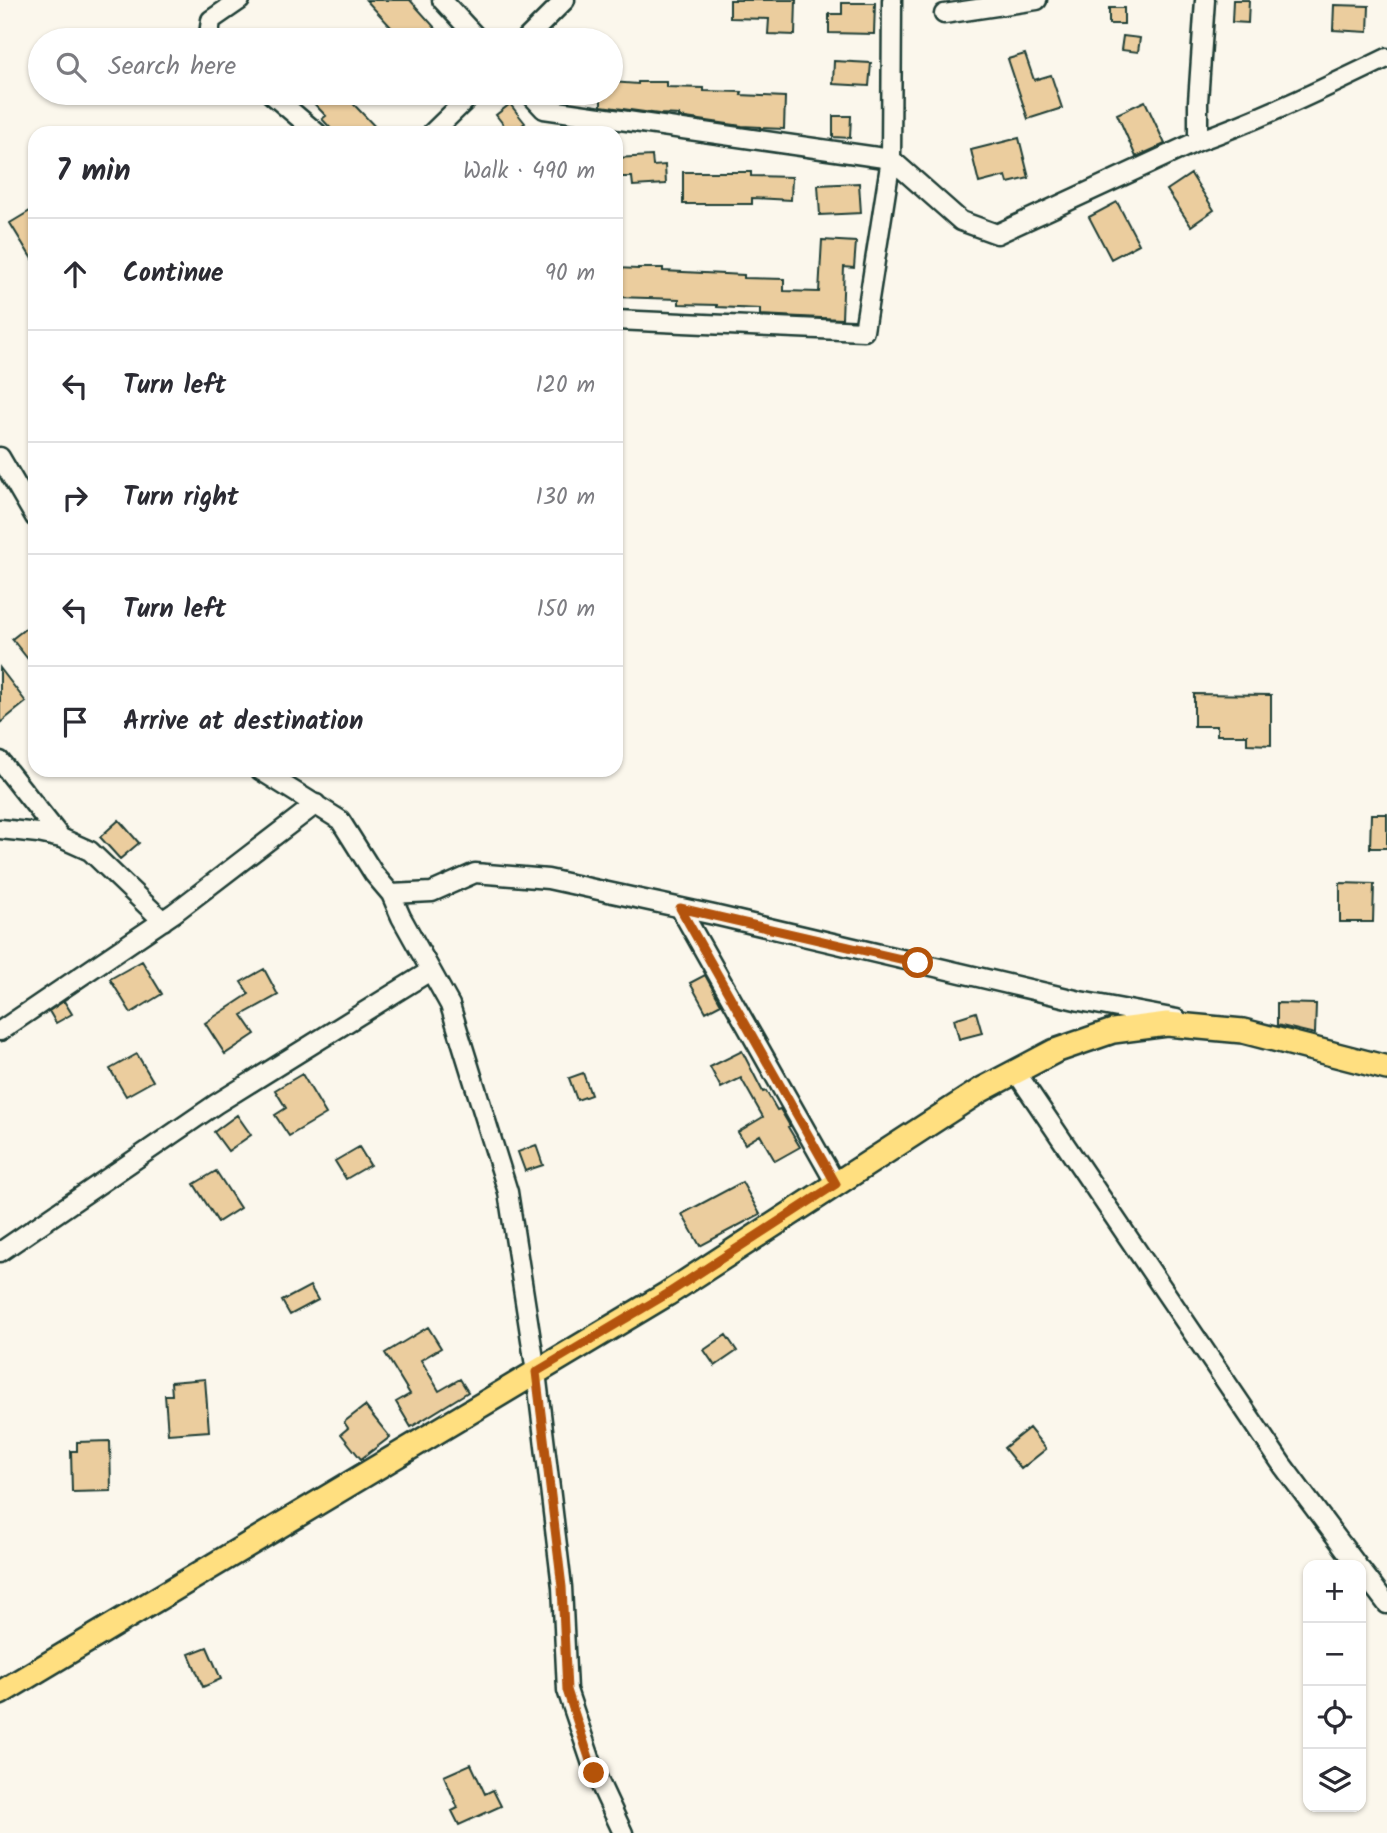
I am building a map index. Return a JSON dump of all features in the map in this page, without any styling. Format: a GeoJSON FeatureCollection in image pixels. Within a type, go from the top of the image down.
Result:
{"type":"FeatureCollection","features":[{"type":"Feature","properties":{"kind":"main road"},"geometry":{"type":"LineString","coordinates":[[0,1693],[667,1294],[981,1090],[1055,1051],[1114,1031],[1167,1024],[1242,1031],[1387,1068]]}},
{"type":"Feature","properties":{"kind":"street"},"geometry":{"type":"LineString","coordinates":[[210,28],[211,20],[240,0]]}},
{"type":"Feature","properties":{"kind":"street"},"geometry":{"type":"LineString","coordinates":[[442,0],[468,28]]}},
{"type":"Feature","properties":{"kind":"street"},"geometry":{"type":"LineString","coordinates":[[537,28],[565,0]]}},
{"type":"Feature","properties":{"kind":"street"},"geometry":{"type":"LineString","coordinates":[[623,320],[864,331],[891,159],[892,0]]}},
{"type":"Feature","properties":{"kind":"street"},"geometry":{"type":"LineString","coordinates":[[944,14],[1037,0]]}},
{"type":"Feature","properties":{"kind":"street"},"geometry":{"type":"LineString","coordinates":[[1198,141],[1205,0]]}},
{"type":"Feature","properties":{"kind":"street"},"geometry":{"type":"LineString","coordinates":[[540,105],[544,109],[891,159],[961,221],[996,234],[1198,141],[1324,89],[1387,58]]}},
{"type":"Feature","properties":{"kind":"street"},"geometry":{"type":"LineString","coordinates":[[284,105],[309,126]]}},
{"type":"Feature","properties":{"kind":"street"},"geometry":{"type":"LineString","coordinates":[[439,126],[460,105]]}},
{"type":"Feature","properties":{"kind":"street"},"geometry":{"type":"LineString","coordinates":[[0,457],[28,505]]}},
{"type":"Feature","properties":{"kind":"street"},"geometry":{"type":"LineString","coordinates":[[0,761],[61,838]]}},
{"type":"Feature","properties":{"kind":"street"},"geometry":{"type":"LineString","coordinates":[[272,777],[340,820],[374,874],[391,894],[450,1005],[508,1192],[536,1372],[562,1587],[567,1690],[594,1773],[623,1833]]}},
{"type":"Feature","properties":{"kind":"street"},"geometry":{"type":"LineString","coordinates":[[0,1031],[163,921],[316,804]]}},
{"type":"Feature","properties":{"kind":"street"},"geometry":{"type":"LineString","coordinates":[[0,829],[61,838],[90,851],[163,921]]}},
{"type":"Feature","properties":{"kind":"street"},"geometry":{"type":"LineString","coordinates":[[391,894],[432,892],[475,873],[548,879],[1080,1000],[1242,1031]]}},
{"type":"Feature","properties":{"kind":"street"},"geometry":{"type":"LineString","coordinates":[[680,908],[836,1184]]}},
{"type":"Feature","properties":{"kind":"street"},"geometry":{"type":"LineString","coordinates":[[0,1252],[216,1104],[430,971]]}},
{"type":"Feature","properties":{"kind":"street"},"geometry":{"type":"LineString","coordinates":[[1016,1072],[1283,1466],[1353,1560]]}},
{"type":"Feature","properties":{"kind":"street"},"geometry":{"type":"LineString","coordinates":[[1366,1577],[1387,1604]]}},
{"type":"Feature","properties":{"kind":"building"},"geometry":{"type":"Polygon","coordinates":[[[366,0],[410,0],[435,28],[392,28],[366,0]]]}},
{"type":"Feature","properties":{"kind":"building"},"geometry":{"type":"Polygon","coordinates":[[[730,0],[796,0],[795,35],[768,34],[769,19],[730,18],[730,0]]]}},
{"type":"Feature","properties":{"kind":"building"},"geometry":{"type":"Polygon","coordinates":[[[1233,0],[1249,0],[1248,23],[1232,22],[1233,0]]]}},
{"type":"Feature","properties":{"kind":"building"},"geometry":{"type":"Polygon","coordinates":[[[842,3],[875,3],[874,34],[829,33],[829,14],[842,14],[842,3]]]}},
{"type":"Feature","properties":{"kind":"building"},"geometry":{"type":"Polygon","coordinates":[[[1334,5],[1369,6],[1368,32],[1333,30],[1334,5]]]}},
{"type":"Feature","properties":{"kind":"building"},"geometry":{"type":"Polygon","coordinates":[[[1109,8],[1124,8],[1124,24],[1109,24],[1109,8]]]}},
{"type":"Feature","properties":{"kind":"building"},"geometry":{"type":"Polygon","coordinates":[[[1123,36],[1140,38],[1138,52],[1121,50],[1123,36]]]}},
{"type":"Feature","properties":{"kind":"building"},"geometry":{"type":"Polygon","coordinates":[[[1025,54],[1034,80],[1051,75],[1062,108],[1028,119],[1008,59],[1025,54]]]}},
{"type":"Feature","properties":{"kind":"building"},"geometry":{"type":"Polygon","coordinates":[[[834,61],[871,63],[869,86],[833,84],[834,61]]]}},
{"type":"Feature","properties":{"kind":"building"},"geometry":{"type":"Polygon","coordinates":[[[666,82],[666,87],[704,88],[704,91],[785,97],[784,129],[742,126],[601,106],[623,105],[623,83],[666,82]]]}},
{"type":"Feature","properties":{"kind":"building"},"geometry":{"type":"Polygon","coordinates":[[[1145,101],[1165,144],[1136,157],[1117,114],[1145,101]]]}},
{"type":"Feature","properties":{"kind":"building"},"geometry":{"type":"Polygon","coordinates":[[[315,105],[354,105],[374,126],[328,126],[322,119],[326,116],[315,105]]]}},
{"type":"Feature","properties":{"kind":"building"},"geometry":{"type":"Polygon","coordinates":[[[511,105],[525,123],[521,126],[505,126],[496,115],[511,105]]]}},
{"type":"Feature","properties":{"kind":"building"},"geometry":{"type":"Polygon","coordinates":[[[833,116],[851,116],[850,138],[833,137],[833,116]]]}},
{"type":"Feature","properties":{"kind":"building"},"geometry":{"type":"Polygon","coordinates":[[[1019,138],[1029,178],[1008,183],[1006,176],[979,183],[971,150],[1019,138]]]}},
{"type":"Feature","properties":{"kind":"building"},"geometry":{"type":"Polygon","coordinates":[[[652,156],[653,166],[665,165],[666,184],[633,186],[632,177],[623,177],[623,158],[652,156]]]}},
{"type":"Feature","properties":{"kind":"building"},"geometry":{"type":"Polygon","coordinates":[[[683,172],[751,172],[751,176],[792,177],[791,200],[752,198],[752,204],[683,204],[683,172]]]}},
{"type":"Feature","properties":{"kind":"building"},"geometry":{"type":"Polygon","coordinates":[[[1191,174],[1214,210],[1191,226],[1167,190],[1191,174]]]}},
{"type":"Feature","properties":{"kind":"building"},"geometry":{"type":"Polygon","coordinates":[[[859,183],[861,213],[820,215],[818,185],[859,183]]]}},
{"type":"Feature","properties":{"kind":"building"},"geometry":{"type":"Polygon","coordinates":[[[1117,202],[1139,244],[1111,259],[1089,217],[1117,202]]]}},
{"type":"Feature","properties":{"kind":"building"},"geometry":{"type":"Polygon","coordinates":[[[28,212],[28,253],[10,223],[28,212]]]}},
{"type":"Feature","properties":{"kind":"building"},"geometry":{"type":"Polygon","coordinates":[[[822,240],[856,242],[854,268],[844,267],[842,319],[760,315],[760,309],[679,304],[679,299],[623,297],[623,268],[663,268],[663,271],[784,279],[784,291],[819,292],[822,240]]]}},
{"type":"Feature","properties":{"kind":"building"},"geometry":{"type":"Polygon","coordinates":[[[28,626],[28,659],[12,639],[28,626]]]}},
{"type":"Feature","properties":{"kind":"building"},"geometry":{"type":"Polygon","coordinates":[[[0,668],[26,702],[0,723],[0,668]]]}},
{"type":"Feature","properties":{"kind":"building"},"geometry":{"type":"Polygon","coordinates":[[[1194,694],[1271,695],[1271,745],[1247,744],[1247,735],[1217,735],[1217,726],[1194,726],[1194,694]]]}},
{"type":"Feature","properties":{"kind":"building"},"geometry":{"type":"Polygon","coordinates":[[[1371,814],[1387,814],[1387,848],[1370,848],[1371,814]]]}},
{"type":"Feature","properties":{"kind":"building"},"geometry":{"type":"Polygon","coordinates":[[[119,820],[139,843],[120,859],[100,837],[119,820]]]}},
{"type":"Feature","properties":{"kind":"building"},"geometry":{"type":"Polygon","coordinates":[[[1340,883],[1374,884],[1373,922],[1340,922],[1340,883]]]}},
{"type":"Feature","properties":{"kind":"building"},"geometry":{"type":"Polygon","coordinates":[[[142,961],[162,994],[131,1013],[110,979],[142,961]]]}},
{"type":"Feature","properties":{"kind":"building"},"geometry":{"type":"Polygon","coordinates":[[[264,969],[278,995],[242,1015],[255,1034],[225,1054],[205,1023],[249,994],[241,982],[264,969]]]}},
{"type":"Feature","properties":{"kind":"building"},"geometry":{"type":"Polygon","coordinates":[[[705,975],[721,1004],[706,1012],[690,983],[705,975]]]}},
{"type":"Feature","properties":{"kind":"building"},"geometry":{"type":"Polygon","coordinates":[[[64,1001],[72,1014],[56,1023],[49,1011],[64,1001]]]}},
{"type":"Feature","properties":{"kind":"building"},"geometry":{"type":"Polygon","coordinates":[[[1277,1003],[1316,1004],[1315,1034],[1277,1025],[1277,1003]]]}},
{"type":"Feature","properties":{"kind":"building"},"geometry":{"type":"Polygon","coordinates":[[[976,1012],[982,1033],[959,1039],[954,1019],[976,1012]]]}},
{"type":"Feature","properties":{"kind":"building"},"geometry":{"type":"Polygon","coordinates":[[[742,1051],[763,1092],[766,1091],[777,1110],[780,1109],[800,1147],[775,1161],[760,1135],[745,1144],[738,1132],[763,1117],[741,1078],[721,1088],[710,1067],[742,1051]]]}},
{"type":"Feature","properties":{"kind":"building"},"geometry":{"type":"Polygon","coordinates":[[[137,1054],[153,1081],[126,1096],[110,1069],[137,1054]]]}},
{"type":"Feature","properties":{"kind":"building"},"geometry":{"type":"Polygon","coordinates":[[[583,1073],[591,1095],[577,1100],[569,1078],[583,1073]]]}},
{"type":"Feature","properties":{"kind":"building"},"geometry":{"type":"Polygon","coordinates":[[[302,1074],[326,1114],[289,1136],[275,1115],[286,1108],[275,1090],[302,1074]]]}},
{"type":"Feature","properties":{"kind":"building"},"geometry":{"type":"Polygon","coordinates":[[[237,1115],[251,1135],[228,1151],[214,1132],[237,1115]]]}},
{"type":"Feature","properties":{"kind":"building"},"geometry":{"type":"Polygon","coordinates":[[[536,1145],[543,1165],[525,1171],[518,1152],[536,1145]]]}},
{"type":"Feature","properties":{"kind":"building"},"geometry":{"type":"Polygon","coordinates":[[[359,1147],[370,1165],[346,1179],[335,1161],[359,1147]]]}},
{"type":"Feature","properties":{"kind":"building"},"geometry":{"type":"Polygon","coordinates":[[[216,1171],[240,1208],[218,1222],[194,1184],[216,1171]]]}},
{"type":"Feature","properties":{"kind":"building"},"geometry":{"type":"Polygon","coordinates":[[[742,1182],[760,1214],[700,1246],[682,1214],[742,1182]]]}},
{"type":"Feature","properties":{"kind":"building"},"geometry":{"type":"Polygon","coordinates":[[[310,1286],[318,1300],[290,1315],[282,1301],[310,1286]]]}},
{"type":"Feature","properties":{"kind":"building"},"geometry":{"type":"Polygon","coordinates":[[[428,1327],[441,1348],[421,1360],[439,1391],[460,1379],[468,1392],[411,1427],[396,1402],[410,1394],[385,1353],[428,1327]]]}},
{"type":"Feature","properties":{"kind":"building"},"geometry":{"type":"Polygon","coordinates":[[[726,1335],[737,1351],[715,1366],[704,1350],[726,1335]]]}},
{"type":"Feature","properties":{"kind":"building"},"geometry":{"type":"Polygon","coordinates":[[[205,1379],[209,1431],[168,1434],[165,1395],[172,1395],[171,1382],[205,1379]]]}},
{"type":"Feature","properties":{"kind":"building"},"geometry":{"type":"Polygon","coordinates":[[[365,1406],[390,1437],[361,1459],[341,1434],[348,1428],[344,1422],[365,1406]]]}},
{"type":"Feature","properties":{"kind":"building"},"geometry":{"type":"Polygon","coordinates":[[[1029,1428],[1046,1449],[1021,1469],[1004,1448],[1029,1428]]]}},
{"type":"Feature","properties":{"kind":"building"},"geometry":{"type":"Polygon","coordinates":[[[110,1441],[111,1491],[72,1492],[71,1451],[77,1451],[77,1442],[110,1441]]]}},
{"type":"Feature","properties":{"kind":"building"},"geometry":{"type":"Polygon","coordinates":[[[207,1647],[221,1679],[203,1687],[189,1654],[207,1647]]]}},
{"type":"Feature","properties":{"kind":"building"},"geometry":{"type":"Polygon","coordinates":[[[471,1764],[485,1794],[493,1790],[501,1806],[459,1825],[452,1811],[458,1808],[444,1776],[471,1764]]]}},
{"type":"Feature","properties":{"kind":"route"},"geometry":{"type":"LineString","coordinates":[[594,1773],[567,1690],[562,1587],[536,1372],[667,1294],[836,1184],[680,908],[918,963]]}}]}
